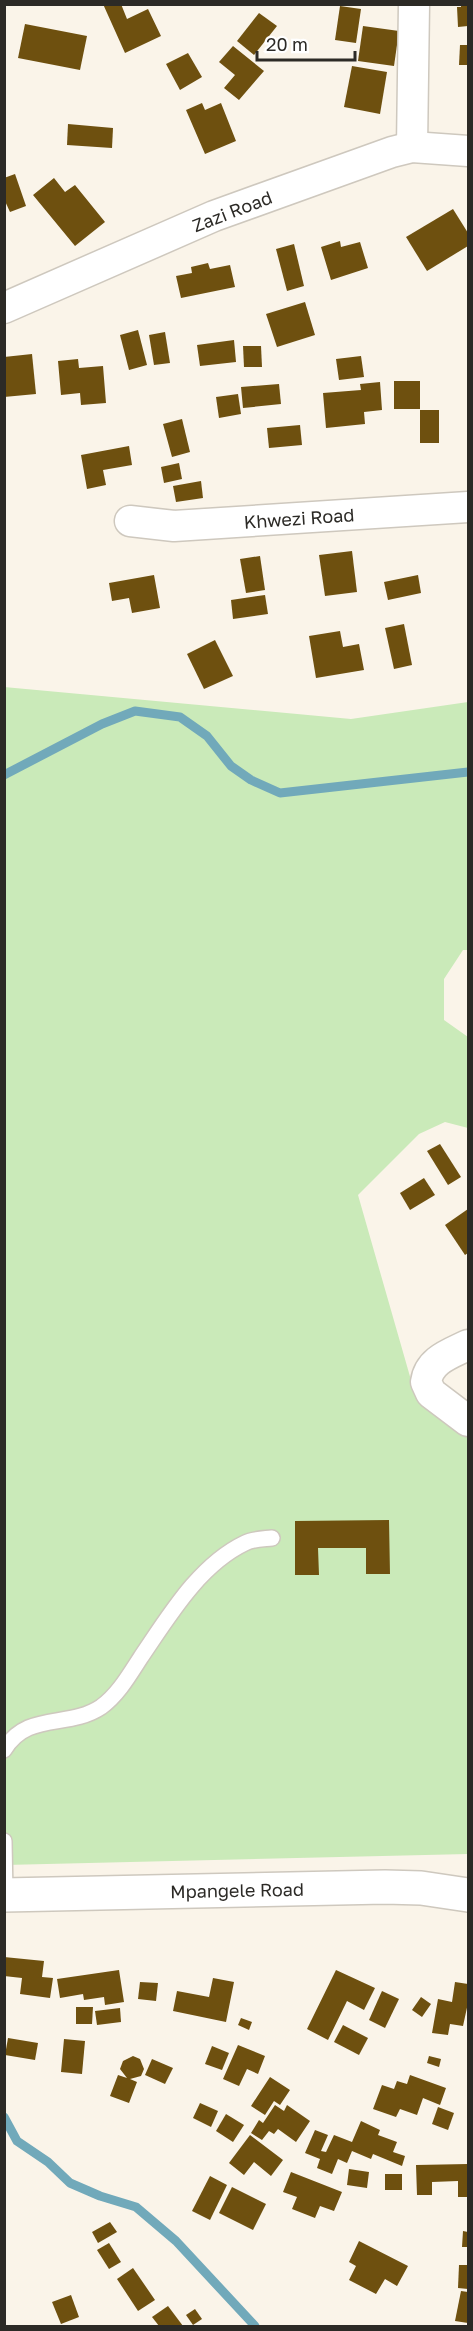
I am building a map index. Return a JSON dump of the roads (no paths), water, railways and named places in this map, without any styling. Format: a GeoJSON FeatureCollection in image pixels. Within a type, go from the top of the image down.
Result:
{"type":"FeatureCollection","features":[{"type":"Feature","properties":{"kind":"street"},"geometry":{"type":"LineString","coordinates":[[412,147],[414,4]]}},
{"type":"Feature","properties":{"kind":"street","name":"Zazi Road"},"geometry":{"type":"LineString","coordinates":[[4,309],[214,216],[392,152],[412,147],[468,151]]}},
{"type":"Feature","properties":{"kind":"street","name":"Khwezi Road"},"geometry":{"type":"LineString","coordinates":[[130,521],[174,526],[468,507]]}},
{"type":"Feature","properties":{"kind":"street"},"geometry":{"type":"LineString","coordinates":[[468,1345],[438,1360],[429,1370],[426,1382],[431,1393],[468,1420]]}},
{"type":"Feature","properties":{"kind":"street","name":"Mpangele Road"},"geometry":{"type":"LineString","coordinates":[[5,1895],[385,1887],[421,1888],[468,1895]]}},
{"type":"Feature","properties":{"kind":"lane"},"geometry":{"type":"LineString","coordinates":[[4,1750],[13,1735],[28,1726],[78,1716],[101,1707],[126,1681],[168,1617],[216,1560],[247,1541],[272,1538]]}},
{"type":"Feature","properties":{"kind":"lane"},"geometry":{"type":"LineString","coordinates":[[4,1841],[5,1895]]}},
{"type":"Feature","properties":{"kind":"waterway"},"geometry":{"type":"LineString","coordinates":[[4,775],[102,724],[135,711],[180,717],[207,736],[231,766],[251,780],[280,793],[468,772]]}},
{"type":"Feature","properties":{"kind":"waterway"},"geometry":{"type":"LineString","coordinates":[[4,2117],[17,2141],[48,2162],[70,2183],[100,2196],[136,2207],[176,2241],[255,2326]]}}]}
